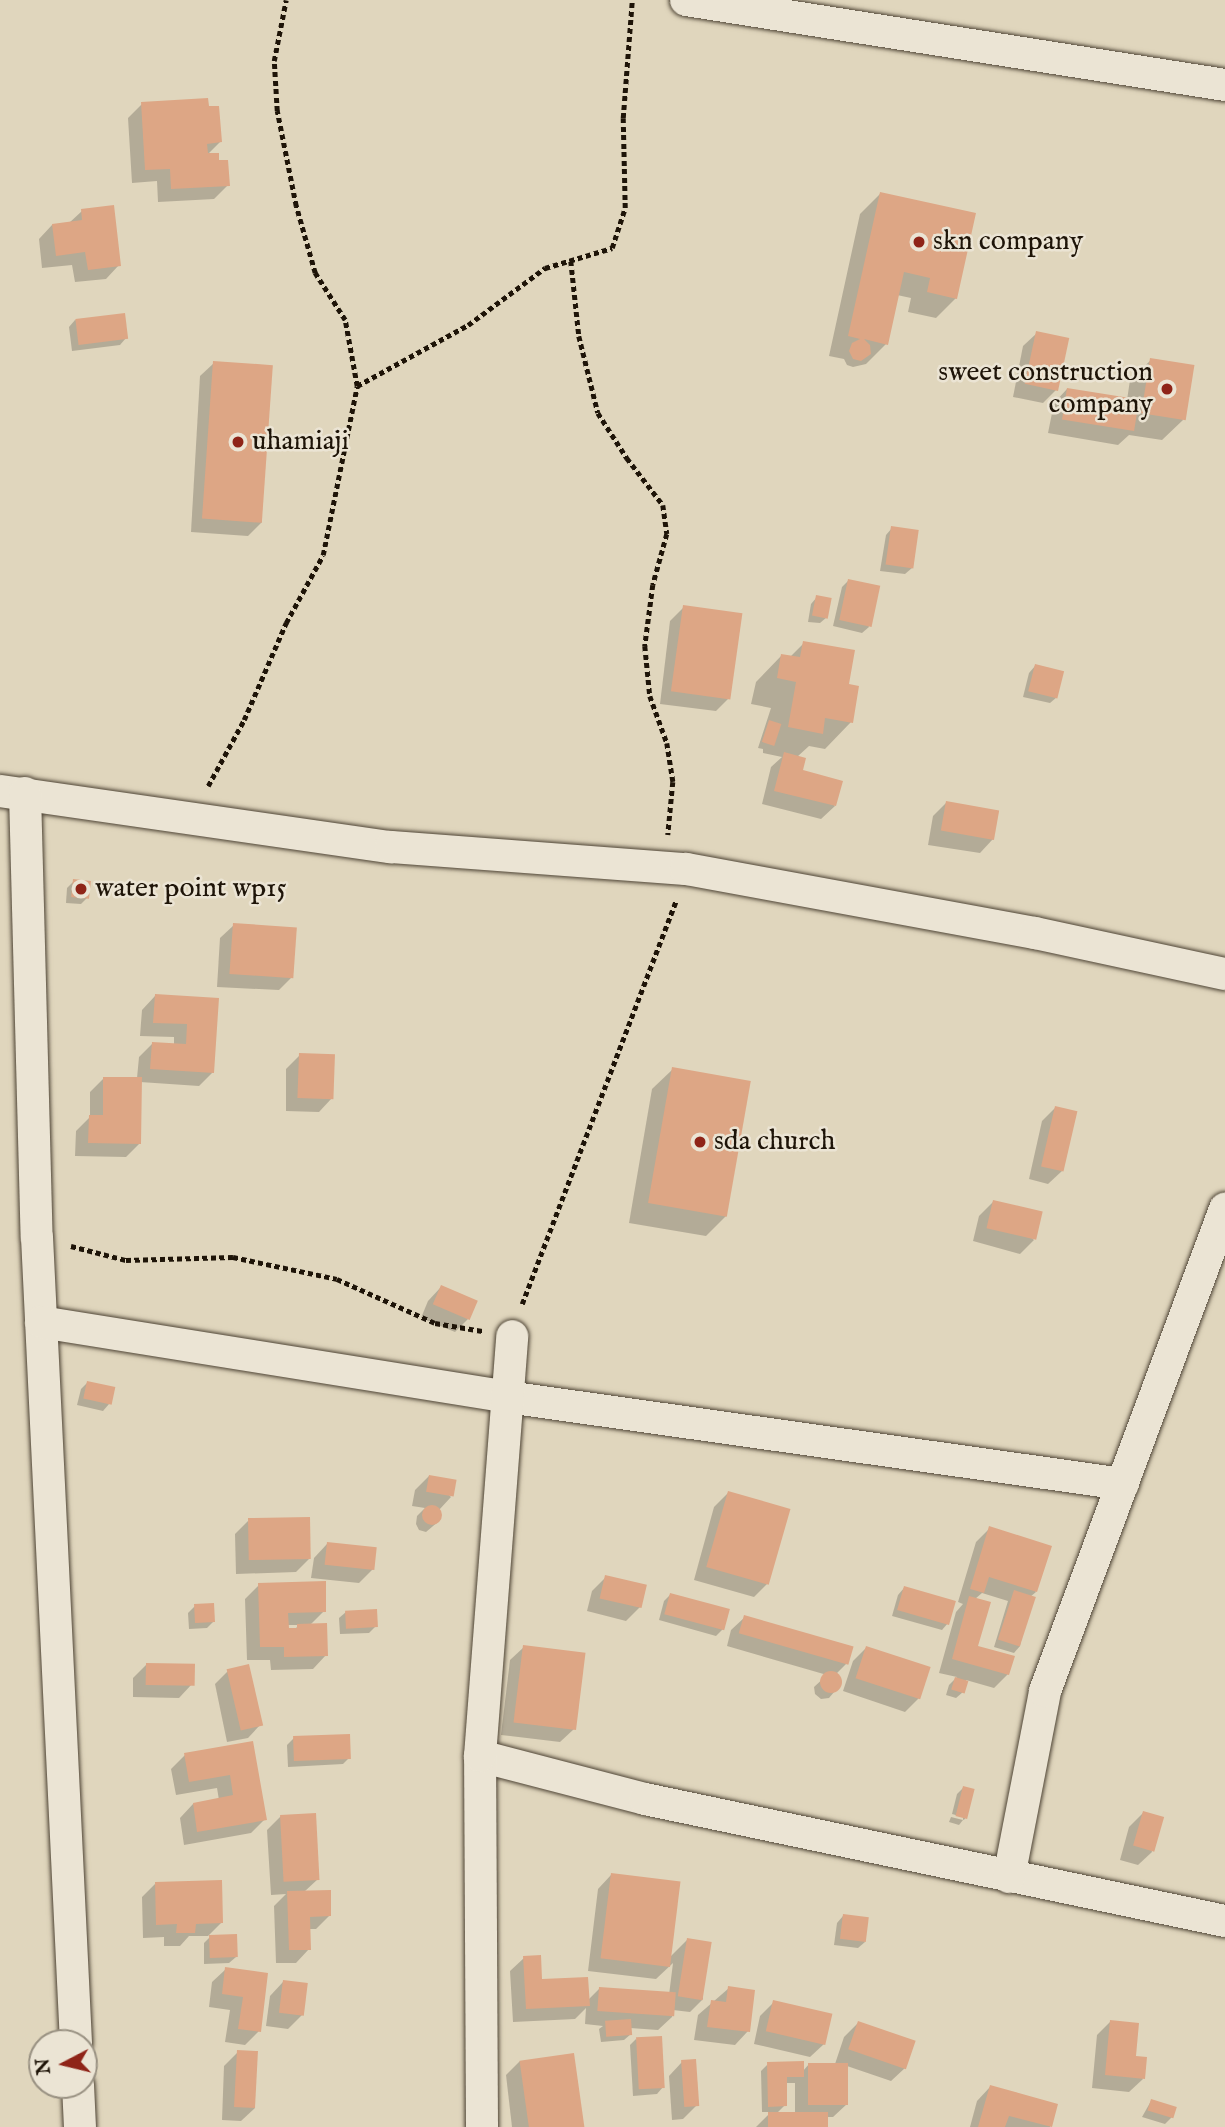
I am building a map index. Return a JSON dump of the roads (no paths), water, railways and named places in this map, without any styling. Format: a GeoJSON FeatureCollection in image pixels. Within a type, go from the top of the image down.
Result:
{"type":"FeatureCollection","features":[{"type":"Feature","properties":{"kind":"street"},"geometry":{"type":"LineString","coordinates":[[686,0],[1225,85]]}},
{"type":"Feature","properties":{"kind":"street"},"geometry":{"type":"LineString","coordinates":[[75,2029],[37,1237],[12,792],[391,847],[674,868],[1035,933],[1225,974]]}},
{"type":"Feature","properties":{"kind":"street"},"geometry":{"type":"LineString","coordinates":[[1009,1877],[1045,1691],[1225,1209]]}},
{"type":"Feature","properties":{"kind":"street"},"geometry":{"type":"LineString","coordinates":[[41,1322],[507,1397],[1123,1484]]}},
{"type":"Feature","properties":{"kind":"street"},"geometry":{"type":"LineString","coordinates":[[482,2127],[480,1756],[512,1336]]}},
{"type":"Feature","properties":{"kind":"street"},"geometry":{"type":"LineString","coordinates":[[480,1756],[645,1799],[1225,1921]]}},
{"type":"Feature","properties":{"kind":"street"},"geometry":{"type":"LineString","coordinates":[[79,2099],[80,2127]]}},
{"type":"Feature","properties":{"kind":"place","name":"skn company"},"geometry":{"type":"Point","coordinates":[919,242]}},
{"type":"Feature","properties":{"kind":"place","name":"sweet construction company"},"geometry":{"type":"Point","coordinates":[1167,389]}},
{"type":"Feature","properties":{"kind":"place","name":"uhamiaji"},"geometry":{"type":"Point","coordinates":[238,442]}},
{"type":"Feature","properties":{"kind":"place","name":"water point wp15"},"geometry":{"type":"Point","coordinates":[81,889]}},
{"type":"Feature","properties":{"kind":"place","name":"sda church"},"geometry":{"type":"Point","coordinates":[700,1142]}}]}
